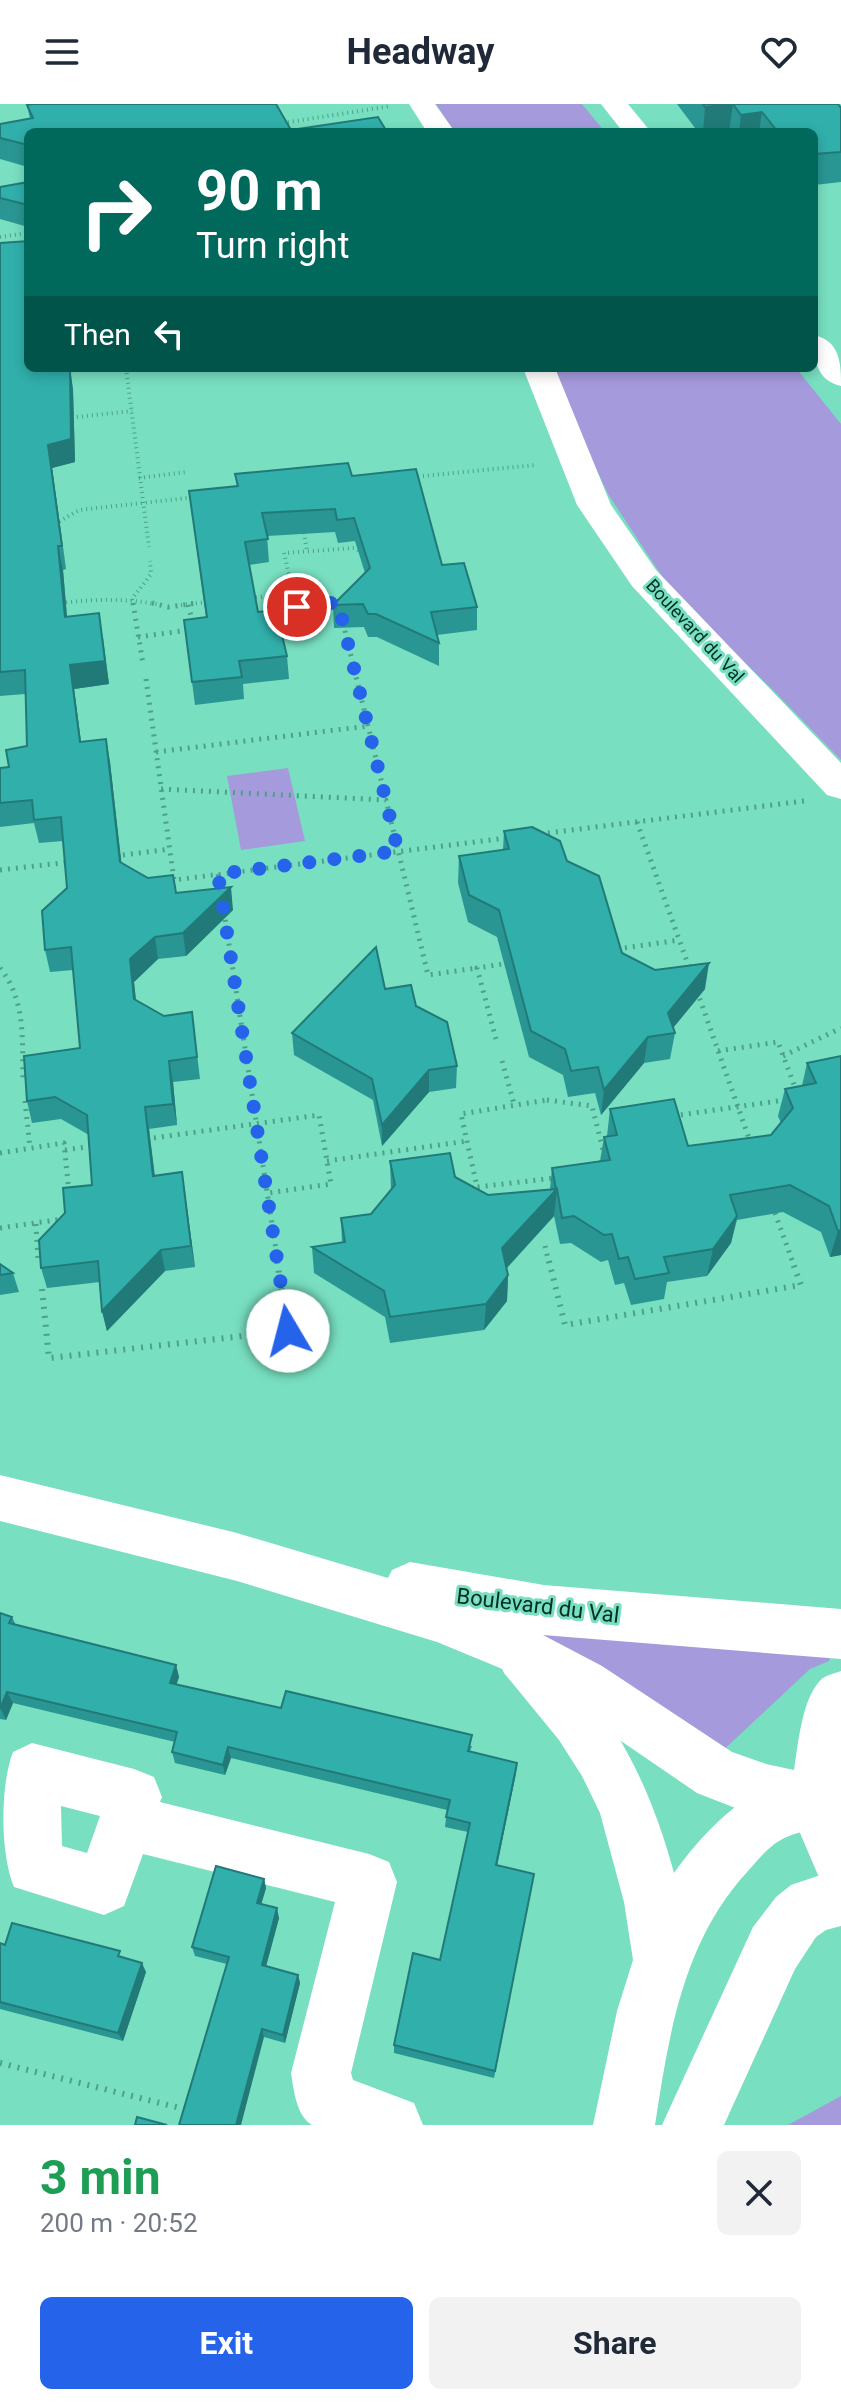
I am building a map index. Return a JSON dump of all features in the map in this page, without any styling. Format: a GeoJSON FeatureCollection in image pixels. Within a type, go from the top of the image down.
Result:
{"type":"FeatureCollection","features":[{"type":"Feature","properties":{"kind":"street"},"geometry":{"type":"LineString","coordinates":[[422,104],[438,128]]}},
{"type":"Feature","properties":{"kind":"street"},"geometry":{"type":"LineString","coordinates":[[614,104],[634,128]]}},
{"type":"Feature","properties":{"kind":"street"},"geometry":{"type":"LineString","coordinates":[[825,352],[841,377]]}},
{"type":"Feature","properties":{"kind":"street","name":"Boulevard du Val"},"geometry":{"type":"LineString","coordinates":[[541,372],[594,505],[644,578],[826,793]]}},
{"type":"Feature","properties":{"kind":"street","name":"Boulevard du Val"},"geometry":{"type":"LineString","coordinates":[[0,1498],[237,1557],[440,1618],[519,1650],[583,1684],[716,1774],[766,1792],[817,1802]]}},
{"type":"Feature","properties":{"kind":"street","name":"Boulevard du Val"},"geometry":{"type":"LineString","coordinates":[[237,1557],[544,1610],[841,1634]]}},
{"type":"Feature","properties":{"kind":"street","name":"Boulevard du Val"},"geometry":{"type":"LineString","coordinates":[[519,1650],[587,1733],[626,1806],[651,1887],[663,1963]]}},
{"type":"Feature","properties":{"kind":"street"},"geometry":{"type":"LineString","coordinates":[[841,1697],[829,1719],[817,1802],[841,1862]]}},
{"type":"Feature","properties":{"kind":"street"},"geometry":{"type":"LineString","coordinates":[[32,1771],[134,1797],[126,1822],[104,1886],[34,1867],[16,1789],[32,1771]]}},
{"type":"Feature","properties":{"kind":"street"},"geometry":{"type":"LineString","coordinates":[[624,2125],[633,2066],[663,1963],[703,1876],[762,1818],[817,1802]]}},
{"type":"Feature","properties":{"kind":"street"},"geometry":{"type":"LineString","coordinates":[[126,1822],[369,1882],[321,2073],[321,2112],[354,2115],[392,2125]]}},
{"type":"Feature","properties":{"kind":"street"},"geometry":{"type":"LineString","coordinates":[[693,2125],[774,1948],[796,1917],[811,1905],[841,1897]]}},
{"type":"Feature","properties":{"kind":"path"},"geometry":{"type":"LineString","coordinates":[[360,104],[365,110]]}},
{"type":"Feature","properties":{"kind":"path"},"geometry":{"type":"LineString","coordinates":[[277,124],[393,106]]}},
{"type":"Feature","properties":{"kind":"path"},"geometry":{"type":"LineString","coordinates":[[0,237],[24,234]]}},
{"type":"Feature","properties":{"kind":"path"},"geometry":{"type":"LineString","coordinates":[[127,372],[149,547]]}},
{"type":"Feature","properties":{"kind":"path"},"geometry":{"type":"LineString","coordinates":[[56,419],[132,411]]}},
{"type":"Feature","properties":{"kind":"path"},"geometry":{"type":"LineString","coordinates":[[400,478],[535,465]]}},
{"type":"Feature","properties":{"kind":"path"},"geometry":{"type":"LineString","coordinates":[[139,478],[186,472]]}},
{"type":"Feature","properties":{"kind":"path"},"geometry":{"type":"LineString","coordinates":[[54,524],[79,510],[203,496]]}},
{"type":"Feature","properties":{"kind":"path"},"geometry":{"type":"LineString","coordinates":[[304,533],[307,551]]}},
{"type":"Feature","properties":{"kind":"path"},"geometry":{"type":"LineString","coordinates":[[349,600],[297,607],[284,553],[354,548],[364,553]]}},
{"type":"Feature","properties":{"kind":"path"},"geometry":{"type":"LineString","coordinates":[[143,664],[132,599],[151,574],[150,561]]}},
{"type":"Feature","properties":{"kind":"path"},"geometry":{"type":"LineString","coordinates":[[248,598],[293,593]]}},
{"type":"Feature","properties":{"kind":"path"},"geometry":{"type":"LineString","coordinates":[[59,603],[132,599],[168,607],[218,601]]}},
{"type":"Feature","properties":{"kind":"path"},"geometry":{"type":"LineString","coordinates":[[338,602],[428,975],[517,963]]}},
{"type":"Feature","properties":{"kind":"path"},"geometry":{"type":"LineString","coordinates":[[138,637],[194,628],[188,605]]}},
{"type":"Feature","properties":{"kind":"path"},"geometry":{"type":"LineString","coordinates":[[146,679],[174,880],[518,837]]}},
{"type":"Feature","properties":{"kind":"path"},"geometry":{"type":"LineString","coordinates":[[156,752],[368,726]]}},
{"type":"Feature","properties":{"kind":"path"},"geometry":{"type":"LineString","coordinates":[[161,789],[386,800]]}},
{"type":"Feature","properties":{"kind":"path"},"geometry":{"type":"LineString","coordinates":[[533,835],[826,793]]}},
{"type":"Feature","properties":{"kind":"path"},"geometry":{"type":"LineString","coordinates":[[637,822],[753,1149]]}},
{"type":"Feature","properties":{"kind":"path"},"geometry":{"type":"LineString","coordinates":[[108,857],[170,849]]}},
{"type":"Feature","properties":{"kind":"path"},"geometry":{"type":"LineString","coordinates":[[0,870],[77,861]]}},
{"type":"Feature","properties":{"kind":"path"},"geometry":{"type":"LineString","coordinates":[[42,1289],[49,1358],[288,1331],[218,874]]}},
{"type":"Feature","properties":{"kind":"path"},"geometry":{"type":"LineString","coordinates":[[611,950],[680,940]]}},
{"type":"Feature","properties":{"kind":"path"},"geometry":{"type":"LineString","coordinates":[[0,968],[13,980],[16,990],[23,1079]]}},
{"type":"Feature","properties":{"kind":"path"},"geometry":{"type":"LineString","coordinates":[[477,968],[496,1039]]}},
{"type":"Feature","properties":{"kind":"path"},"geometry":{"type":"LineString","coordinates":[[783,1056],[841,1028]]}},
{"type":"Feature","properties":{"kind":"path"},"geometry":{"type":"LineString","coordinates":[[659,1117],[799,1098],[778,1042],[718,1051]]}},
{"type":"Feature","properties":{"kind":"path"},"geometry":{"type":"LineString","coordinates":[[502,1061],[514,1104]]}},
{"type":"Feature","properties":{"kind":"path"},"geometry":{"type":"LineString","coordinates":[[477,1187],[590,1174],[605,1158],[600,1126],[592,1106],[547,1100],[461,1114],[477,1187],[480,1198]]}},
{"type":"Feature","properties":{"kind":"path"},"geometry":{"type":"LineString","coordinates":[[25,1101],[31,1148]]}},
{"type":"Feature","properties":{"kind":"path"},"geometry":{"type":"LineString","coordinates":[[136,1141],[319,1115],[331,1184],[268,1193]]}},
{"type":"Feature","properties":{"kind":"path"},"geometry":{"type":"LineString","coordinates":[[327,1161],[467,1141]]}},
{"type":"Feature","properties":{"kind":"path"},"geometry":{"type":"LineString","coordinates":[[0,1153],[64,1143],[70,1204]]}},
{"type":"Feature","properties":{"kind":"path"},"geometry":{"type":"LineString","coordinates":[[65,1150],[93,1146]]}},
{"type":"Feature","properties":{"kind":"path"},"geometry":{"type":"LineString","coordinates":[[529,1181],[533,1196]]}},
{"type":"Feature","properties":{"kind":"path"},"geometry":{"type":"LineString","coordinates":[[545,1246],[565,1325],[801,1285],[775,1213]]}},
{"type":"Feature","properties":{"kind":"path"},"geometry":{"type":"LineString","coordinates":[[0,1228],[72,1218]]}},
{"type":"Feature","properties":{"kind":"path"},"geometry":{"type":"LineString","coordinates":[[36,1224],[38,1262]]}},
{"type":"Feature","properties":{"kind":"path"},"geometry":{"type":"LineString","coordinates":[[0,2063],[201,2113]]}},
{"type":"Feature","properties":{"kind":"shaded area"},"geometry":{"type":"Polygon","coordinates":[[[436,104],[582,104],[602,128],[451,128],[436,104]]]}},
{"type":"Feature","properties":{"kind":"shaded area"},"geometry":{"type":"Polygon","coordinates":[[[556,372],[799,372],[841,424],[841,760],[675,596],[608,494],[574,422],[556,372]]]}},
{"type":"Feature","properties":{"kind":"shaded area"},"geometry":{"type":"Polygon","coordinates":[[[288,768],[305,841],[241,850],[227,776],[288,768]]]}},
{"type":"Feature","properties":{"kind":"shaded area"},"geometry":{"type":"Polygon","coordinates":[[[541,1627],[832,1650],[829,1661],[810,1669],[717,1756],[531,1638],[541,1627]]]}},
{"type":"Feature","properties":{"kind":"shaded area"},"geometry":{"type":"Polygon","coordinates":[[[841,2096],[841,2125],[788,2125],[841,2096]]]}},
{"type":"Feature","properties":{"kind":"building"},"geometry":{"type":"Polygon","coordinates":[[[276,104],[290,128],[24,128],[24,144],[0,138],[0,124],[33,118],[27,105],[276,104]]]}},
{"type":"Feature","properties":{"kind":"building"},"geometry":{"type":"Polygon","coordinates":[[[733,104],[838,104],[841,108],[841,152],[818,154],[818,128],[775,128],[762,112],[741,115],[733,104]]]}},
{"type":"Feature","properties":{"kind":"building"},"geometry":{"type":"Polygon","coordinates":[[[378,117],[385,128],[304,128],[378,117]]]}},
{"type":"Feature","properties":{"kind":"building"},"geometry":{"type":"Polygon","coordinates":[[[24,183],[24,204],[0,198],[0,187],[24,183]]]}},
{"type":"Feature","properties":{"kind":"building"},"geometry":{"type":"Polygon","coordinates":[[[24,241],[24,372],[70,372],[71,439],[48,445],[62,546],[58,546],[65,617],[99,613],[105,661],[70,665],[80,742],[106,739],[120,862],[148,878],[173,875],[176,893],[231,887],[183,933],[155,937],[130,959],[134,999],[164,1016],[192,1012],[197,1057],[169,1061],[173,1104],[145,1107],[153,1176],[182,1172],[191,1246],[161,1250],[102,1311],[98,1261],[41,1268],[39,1240],[65,1213],[63,1188],[92,1185],[87,1115],[55,1097],[27,1101],[24,1056],[80,1048],[71,947],[45,950],[42,911],[67,888],[61,817],[34,820],[32,800],[0,803],[0,768],[9,767],[6,750],[27,746],[25,670],[0,672],[0,243],[24,241]]]}},
{"type":"Feature","properties":{"kind":"building"},"geometry":{"type":"Polygon","coordinates":[[[348,463],[352,476],[416,469],[442,565],[464,563],[477,607],[431,612],[439,643],[376,614],[368,614],[363,604],[333,605],[370,568],[354,518],[337,520],[335,509],[262,513],[268,539],[245,542],[258,612],[276,610],[287,656],[239,661],[242,677],[192,682],[184,620],[207,617],[189,491],[238,486],[235,474],[348,463]]]}},
{"type":"Feature","properties":{"kind":"building"},"geometry":{"type":"Polygon","coordinates":[[[532,827],[560,841],[567,861],[599,876],[622,953],[655,970],[709,963],[668,1013],[675,1033],[648,1037],[604,1090],[598,1067],[571,1071],[565,1049],[531,1031],[499,910],[469,895],[459,856],[509,849],[504,831],[532,827]]]}},
{"type":"Feature","properties":{"kind":"building"},"geometry":{"type":"Polygon","coordinates":[[[376,947],[385,989],[411,985],[416,1006],[447,1022],[457,1066],[429,1070],[382,1125],[372,1079],[292,1033],[376,947]]]}},
{"type":"Feature","properties":{"kind":"building"},"geometry":{"type":"Polygon","coordinates":[[[841,1056],[841,1230],[838,1231],[829,1206],[790,1185],[730,1195],[737,1216],[713,1249],[664,1257],[669,1273],[635,1279],[628,1257],[619,1259],[612,1234],[604,1235],[574,1216],[562,1218],[557,1189],[502,1248],[508,1275],[486,1304],[390,1317],[384,1291],[312,1247],[345,1242],[341,1218],[371,1214],[395,1185],[390,1161],[450,1153],[455,1177],[488,1195],[556,1189],[552,1168],[610,1160],[604,1137],[617,1135],[610,1109],[674,1099],[688,1146],[771,1135],[793,1108],[785,1089],[816,1083],[807,1063],[841,1056]]]}},
{"type":"Feature","properties":{"kind":"building"},"geometry":{"type":"Polygon","coordinates":[[[0,1264],[13,1273],[0,1275],[0,1264]]]}},
{"type":"Feature","properties":{"kind":"building"},"geometry":{"type":"Polygon","coordinates":[[[0,1613],[12,1617],[9,1623],[176,1665],[170,1683],[281,1708],[286,1691],[472,1735],[468,1751],[517,1763],[496,1865],[534,1874],[495,2071],[394,2045],[413,1953],[440,1960],[470,1823],[446,1817],[450,1800],[228,1747],[223,1765],[172,1752],[177,1732],[7,1692],[0,1709],[0,1613]]]}},
{"type":"Feature","properties":{"kind":"building"},"geometry":{"type":"Polygon","coordinates":[[[216,1866],[264,1879],[257,1903],[277,1908],[262,1965],[298,1975],[283,2035],[262,2029],[236,2125],[179,2125],[229,1957],[192,1947],[216,1866]]]}},
{"type":"Feature","properties":{"kind":"building"},"geometry":{"type":"Polygon","coordinates":[[[12,1923],[120,1951],[118,1956],[142,1963],[118,2033],[0,2002],[0,1943],[5,1945],[12,1923]]]}},
{"type":"Feature","properties":{"kind":"building"},"geometry":{"type":"Polygon","coordinates":[[[137,2117],[167,2125],[135,2125],[137,2117]]]}},
{"type":"Feature","properties":{"kind":"route"},"geometry":{"type":"LineString","coordinates":[[288,1331],[218,874],[398,851],[338,602],[297,607]]}}]}
